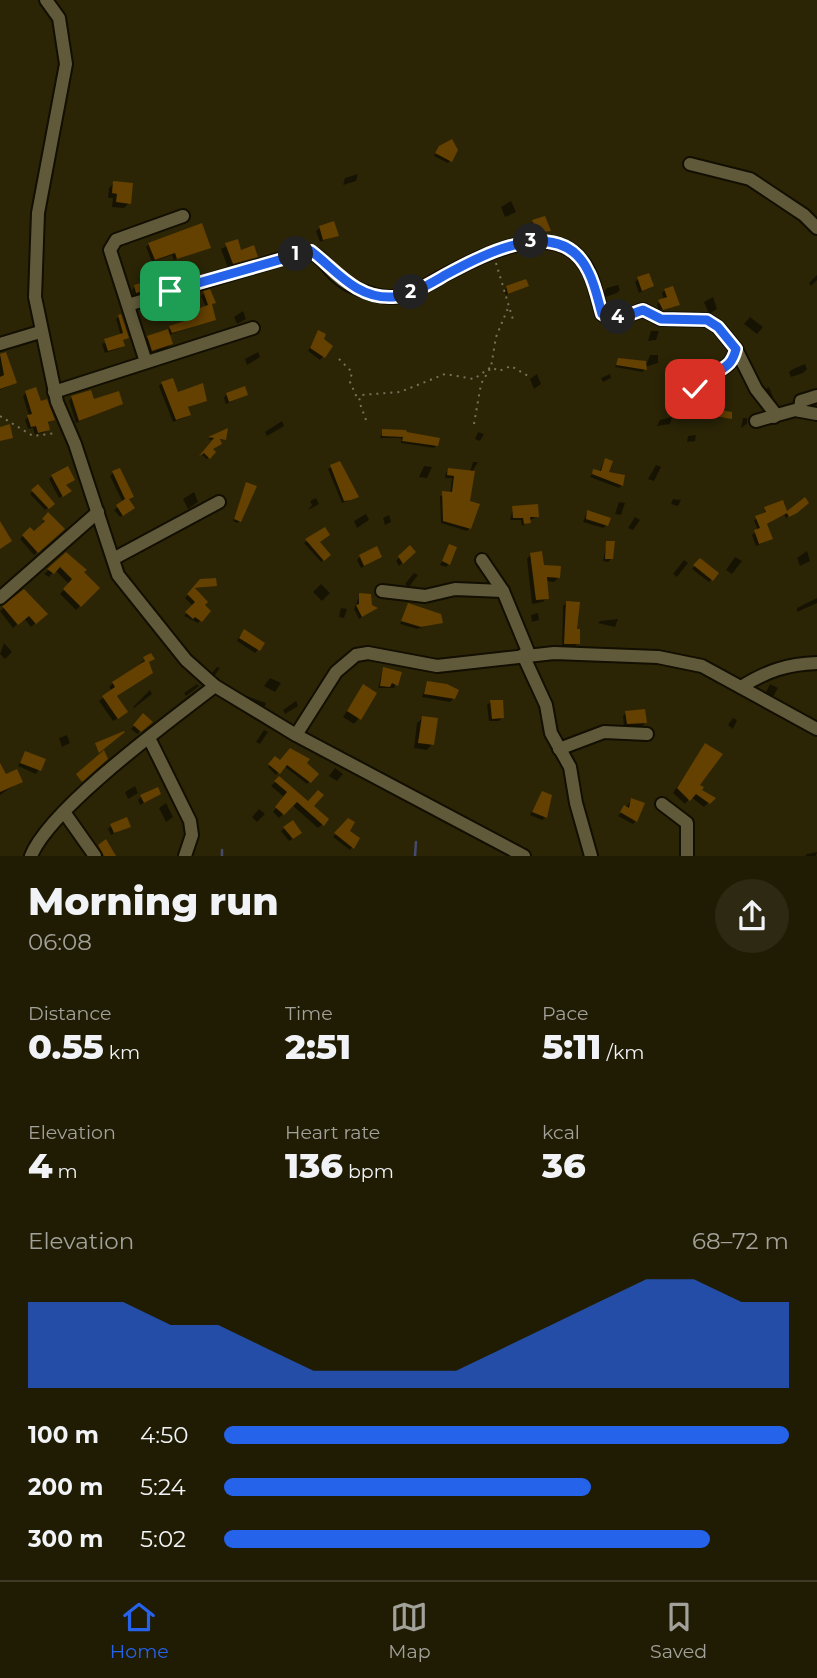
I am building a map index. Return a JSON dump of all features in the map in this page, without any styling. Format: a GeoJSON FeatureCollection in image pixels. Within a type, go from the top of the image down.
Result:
{"type":"FeatureCollection","features":[{"type":"Feature","properties":{"kind":"street"},"geometry":{"type":"LineString","coordinates":[[46,0],[59,18],[66,64],[38,214],[34,273],[40,332],[54,391],[118,575],[186,660],[215,686],[296,735],[524,856]]}},
{"type":"Feature","properties":{"kind":"street"},"geometry":{"type":"LineString","coordinates":[[690,164],[750,179],[804,215],[817,228]]}},
{"type":"Feature","properties":{"kind":"street"},"geometry":{"type":"LineString","coordinates":[[146,362],[110,250],[116,240],[183,216]]}},
{"type":"Feature","properties":{"kind":"street"},"geometry":{"type":"LineString","coordinates":[[128,305],[311,251],[338,279],[359,289],[391,298],[423,287],[491,253],[537,240],[561,246],[579,260],[588,271],[602,314],[606,317],[612,319],[643,310],[661,319],[707,320],[718,327],[736,349],[756,389],[774,412],[774,417]]}},
{"type":"Feature","properties":{"kind":"street"},"geometry":{"type":"LineString","coordinates":[[54,391],[253,328]]}},
{"type":"Feature","properties":{"kind":"street"},"geometry":{"type":"LineString","coordinates":[[0,344],[40,332]]}},
{"type":"Feature","properties":{"kind":"street"},"geometry":{"type":"LineString","coordinates":[[695,389],[710,384],[713,375],[729,367],[736,349]]}},
{"type":"Feature","properties":{"kind":"street"},"geometry":{"type":"LineString","coordinates":[[800,410],[801,401],[817,396]]}},
{"type":"Feature","properties":{"kind":"street"},"geometry":{"type":"LineString","coordinates":[[756,421],[800,410],[817,414]]}},
{"type":"Feature","properties":{"kind":"street"},"geometry":{"type":"LineString","coordinates":[[113,559],[219,502]]}},
{"type":"Feature","properties":{"kind":"street"},"geometry":{"type":"LineString","coordinates":[[0,597],[98,512]]}},
{"type":"Feature","properties":{"kind":"street"},"geometry":{"type":"LineString","coordinates":[[482,560],[503,591],[546,705],[551,733],[570,767],[576,803],[591,856]]}},
{"type":"Feature","properties":{"kind":"street"},"geometry":{"type":"LineString","coordinates":[[382,591],[425,596],[455,589],[503,591]]}},
{"type":"Feature","properties":{"kind":"street"},"geometry":{"type":"LineString","coordinates":[[296,735],[335,672],[356,655],[380,655],[438,666],[526,655],[681,659],[702,666],[817,729]]}},
{"type":"Feature","properties":{"kind":"street"},"geometry":{"type":"LineString","coordinates":[[741,688],[765,672],[790,664],[817,663]]}},
{"type":"Feature","properties":{"kind":"street"},"geometry":{"type":"LineString","coordinates":[[32,856],[35,846],[64,812],[149,738],[215,686]]}},
{"type":"Feature","properties":{"kind":"street"},"geometry":{"type":"LineString","coordinates":[[559,749],[604,732],[647,734]]}},
{"type":"Feature","properties":{"kind":"street"},"geometry":{"type":"LineString","coordinates":[[149,738],[190,821],[192,835],[185,856]]}},
{"type":"Feature","properties":{"kind":"street"},"geometry":{"type":"LineString","coordinates":[[662,804],[687,823],[687,856]]}},
{"type":"Feature","properties":{"kind":"street"},"geometry":{"type":"LineString","coordinates":[[64,812],[95,856]]}},
{"type":"Feature","properties":{"kind":"path"},"geometry":{"type":"LineString","coordinates":[[491,253],[514,323]]}},
{"type":"Feature","properties":{"kind":"path"},"geometry":{"type":"LineString","coordinates":[[474,424],[481,384],[491,368],[493,346],[508,307]]}},
{"type":"Feature","properties":{"kind":"path"},"geometry":{"type":"LineString","coordinates":[[338,359],[352,372],[350,382],[356,389],[366,420]]}},
{"type":"Feature","properties":{"kind":"path"},"geometry":{"type":"LineString","coordinates":[[491,368],[499,371],[511,366],[528,376]]}},
{"type":"Feature","properties":{"kind":"path"},"geometry":{"type":"LineString","coordinates":[[359,401],[360,395],[400,392],[445,374],[480,377],[491,368]]}},
{"type":"Feature","properties":{"kind":"path"},"geometry":{"type":"LineString","coordinates":[[0,416],[33,436],[68,430]]}},
{"type":"Feature","properties":{"kind":"building"},"geometry":{"type":"Polygon","coordinates":[[[452,139],[458,150],[452,162],[435,153],[439,146],[452,139]]]}},
{"type":"Feature","properties":{"kind":"building"},"geometry":{"type":"Polygon","coordinates":[[[113,181],[133,183],[131,204],[116,202],[117,194],[112,193],[113,181]]]}},
{"type":"Feature","properties":{"kind":"building"},"geometry":{"type":"Polygon","coordinates":[[[545,216],[551,231],[537,233],[532,220],[545,216]]]}},
{"type":"Feature","properties":{"kind":"building"},"geometry":{"type":"Polygon","coordinates":[[[334,221],[339,236],[323,240],[319,226],[334,221]]]}},
{"type":"Feature","properties":{"kind":"building"},"geometry":{"type":"Polygon","coordinates":[[[202,223],[211,248],[177,259],[175,253],[155,260],[148,243],[202,223]]]}},
{"type":"Feature","properties":{"kind":"building"},"geometry":{"type":"Polygon","coordinates":[[[238,239],[241,250],[254,245],[258,257],[233,264],[225,243],[238,239]]]}},
{"type":"Feature","properties":{"kind":"building"},"geometry":{"type":"Polygon","coordinates":[[[649,273],[654,286],[642,291],[637,277],[649,273]]]}},
{"type":"Feature","properties":{"kind":"building"},"geometry":{"type":"Polygon","coordinates":[[[154,279],[157,287],[136,293],[134,285],[154,279]]]}},
{"type":"Feature","properties":{"kind":"building"},"geometry":{"type":"Polygon","coordinates":[[[526,279],[529,286],[508,294],[506,286],[526,279]]]}},
{"type":"Feature","properties":{"kind":"building"},"geometry":{"type":"Polygon","coordinates":[[[673,286],[680,305],[663,310],[658,300],[667,297],[664,289],[673,286]]]}},
{"type":"Feature","properties":{"kind":"building"},"geometry":{"type":"Polygon","coordinates":[[[210,289],[216,303],[212,304],[216,320],[172,333],[169,326],[194,318],[191,311],[208,305],[203,291],[210,289]]]}},
{"type":"Feature","properties":{"kind":"building"},"geometry":{"type":"Polygon","coordinates":[[[121,314],[129,338],[123,340],[125,346],[108,351],[104,339],[123,333],[118,315],[121,314]]]}},
{"type":"Feature","properties":{"kind":"building"},"geometry":{"type":"Polygon","coordinates":[[[168,329],[173,344],[152,351],[147,336],[168,329]]]}},
{"type":"Feature","properties":{"kind":"building"},"geometry":{"type":"Polygon","coordinates":[[[318,330],[326,334],[324,339],[333,346],[325,358],[310,348],[318,330]]]}},
{"type":"Feature","properties":{"kind":"building"},"geometry":{"type":"Polygon","coordinates":[[[6,352],[17,383],[0,389],[0,377],[4,375],[0,354],[6,352]]]}},
{"type":"Feature","properties":{"kind":"building"},"geometry":{"type":"Polygon","coordinates":[[[618,358],[646,361],[647,370],[616,365],[618,358]]]}},
{"type":"Feature","properties":{"kind":"building"},"geometry":{"type":"Polygon","coordinates":[[[173,378],[178,392],[203,383],[207,401],[188,407],[191,415],[176,420],[161,382],[173,378]]]}},
{"type":"Feature","properties":{"kind":"building"},"geometry":{"type":"Polygon","coordinates":[[[245,386],[248,395],[229,402],[226,393],[245,386]]]}},
{"type":"Feature","properties":{"kind":"building"},"geometry":{"type":"Polygon","coordinates":[[[36,387],[41,401],[47,399],[55,420],[48,422],[50,430],[38,433],[36,426],[31,427],[27,415],[32,414],[25,391],[36,387]]]}},
{"type":"Feature","properties":{"kind":"building"},"geometry":{"type":"Polygon","coordinates":[[[91,390],[94,399],[119,391],[123,404],[79,421],[71,396],[91,390]]]}},
{"type":"Feature","properties":{"kind":"building"},"geometry":{"type":"Polygon","coordinates":[[[704,407],[732,412],[732,419],[702,414],[704,407]]]}},
{"type":"Feature","properties":{"kind":"building"},"geometry":{"type":"Polygon","coordinates":[[[10,424],[13,438],[0,441],[0,427],[10,424]]]}},
{"type":"Feature","properties":{"kind":"building"},"geometry":{"type":"Polygon","coordinates":[[[228,428],[226,440],[220,439],[222,444],[213,449],[216,452],[210,459],[204,453],[199,456],[214,438],[208,437],[228,428]]]}},
{"type":"Feature","properties":{"kind":"building"},"geometry":{"type":"Polygon","coordinates":[[[382,429],[406,430],[440,438],[438,446],[402,441],[403,437],[382,436],[382,429]]]}},
{"type":"Feature","properties":{"kind":"building"},"geometry":{"type":"Polygon","coordinates":[[[605,458],[613,461],[609,472],[625,475],[623,486],[592,474],[593,469],[601,471],[605,458]]]}},
{"type":"Feature","properties":{"kind":"building"},"geometry":{"type":"Polygon","coordinates":[[[340,461],[359,497],[344,501],[330,465],[340,461]]]}},
{"type":"Feature","properties":{"kind":"building"},"geometry":{"type":"Polygon","coordinates":[[[68,466],[75,480],[66,485],[72,491],[63,497],[51,475],[68,466]]]}},
{"type":"Feature","properties":{"kind":"building"},"geometry":{"type":"Polygon","coordinates":[[[120,468],[134,497],[129,499],[135,508],[123,516],[116,505],[125,499],[112,471],[120,468]]]}},
{"type":"Feature","properties":{"kind":"building"},"geometry":{"type":"Polygon","coordinates":[[[448,468],[475,471],[470,501],[480,504],[471,529],[443,521],[442,491],[452,492],[454,476],[447,475],[448,468]]]}},
{"type":"Feature","properties":{"kind":"building"},"geometry":{"type":"Polygon","coordinates":[[[246,482],[257,486],[241,522],[234,519],[246,482]]]}},
{"type":"Feature","properties":{"kind":"building"},"geometry":{"type":"Polygon","coordinates":[[[38,484],[55,504],[49,509],[31,490],[38,484]]]}},
{"type":"Feature","properties":{"kind":"building"},"geometry":{"type":"Polygon","coordinates":[[[805,497],[809,503],[797,513],[789,517],[787,513],[767,524],[773,539],[759,544],[754,530],[760,528],[755,516],[766,512],[764,507],[783,500],[787,511],[805,497]]]}},
{"type":"Feature","properties":{"kind":"building"},"geometry":{"type":"Polygon","coordinates":[[[538,504],[539,517],[530,517],[531,523],[524,524],[523,518],[513,518],[512,506],[538,504]]]}},
{"type":"Feature","properties":{"kind":"building"},"geometry":{"type":"Polygon","coordinates":[[[587,510],[611,518],[608,526],[586,519],[587,510]]]}},
{"type":"Feature","properties":{"kind":"building"},"geometry":{"type":"Polygon","coordinates":[[[48,512],[65,529],[38,553],[22,535],[30,527],[34,531],[45,521],[42,519],[48,512]]]}},
{"type":"Feature","properties":{"kind":"building"},"geometry":{"type":"Polygon","coordinates":[[[0,521],[12,541],[0,549],[0,521]]]}},
{"type":"Feature","properties":{"kind":"building"},"geometry":{"type":"Polygon","coordinates":[[[325,527],[330,535],[320,542],[331,555],[324,561],[305,539],[325,527]]]}},
{"type":"Feature","properties":{"kind":"building"},"geometry":{"type":"Polygon","coordinates":[[[606,541],[615,541],[613,559],[605,559],[606,541]]]}},
{"type":"Feature","properties":{"kind":"building"},"geometry":{"type":"Polygon","coordinates":[[[449,544],[457,547],[450,565],[442,561],[449,544]]]}},
{"type":"Feature","properties":{"kind":"building"},"geometry":{"type":"Polygon","coordinates":[[[410,545],[416,552],[403,564],[398,556],[410,545]]]}},
{"type":"Feature","properties":{"kind":"building"},"geometry":{"type":"Polygon","coordinates":[[[377,546],[382,557],[364,566],[359,555],[377,546]]]}},
{"type":"Feature","properties":{"kind":"building"},"geometry":{"type":"Polygon","coordinates":[[[542,551],[544,565],[561,566],[560,578],[547,577],[549,599],[536,600],[530,553],[542,551]]]}},
{"type":"Feature","properties":{"kind":"building"},"geometry":{"type":"Polygon","coordinates":[[[66,552],[87,570],[84,572],[100,588],[81,607],[63,589],[72,579],[60,567],[54,574],[47,569],[66,552]]]}},
{"type":"Feature","properties":{"kind":"building"},"geometry":{"type":"Polygon","coordinates":[[[700,558],[719,573],[713,581],[693,565],[700,558]]]}},
{"type":"Feature","properties":{"kind":"building"},"geometry":{"type":"Polygon","coordinates":[[[216,578],[217,586],[195,588],[208,602],[205,605],[211,611],[202,622],[195,617],[193,619],[185,612],[195,602],[187,594],[200,579],[216,578]]]}},
{"type":"Feature","properties":{"kind":"building"},"geometry":{"type":"Polygon","coordinates":[[[24,589],[48,614],[36,624],[29,616],[18,625],[2,606],[24,589]]]}},
{"type":"Feature","properties":{"kind":"building"},"geometry":{"type":"Polygon","coordinates":[[[359,593],[371,594],[372,605],[378,608],[362,617],[356,605],[359,604],[359,593]]]}},
{"type":"Feature","properties":{"kind":"building"},"geometry":{"type":"Polygon","coordinates":[[[566,601],[580,602],[577,629],[580,629],[580,644],[564,644],[566,601]]]}},
{"type":"Feature","properties":{"kind":"building"},"geometry":{"type":"Polygon","coordinates":[[[408,603],[441,614],[443,623],[421,627],[401,621],[408,603]]]}},
{"type":"Feature","properties":{"kind":"building"},"geometry":{"type":"Polygon","coordinates":[[[244,629],[265,643],[260,651],[239,638],[244,629]]]}},
{"type":"Feature","properties":{"kind":"building"},"geometry":{"type":"Polygon","coordinates":[[[151,653],[155,659],[149,662],[153,673],[117,696],[128,712],[118,719],[102,696],[115,687],[112,682],[145,661],[143,657],[151,653]]]}},
{"type":"Feature","properties":{"kind":"building"},"geometry":{"type":"Polygon","coordinates":[[[383,667],[402,672],[398,686],[392,683],[390,687],[380,686],[383,667]]]}},
{"type":"Feature","properties":{"kind":"building"},"geometry":{"type":"Polygon","coordinates":[[[427,681],[447,684],[459,690],[455,699],[424,694],[427,681]]]}},
{"type":"Feature","properties":{"kind":"building"},"geometry":{"type":"Polygon","coordinates":[[[363,684],[377,693],[361,720],[347,711],[363,684]]]}},
{"type":"Feature","properties":{"kind":"building"},"geometry":{"type":"Polygon","coordinates":[[[490,700],[503,700],[504,718],[492,719],[490,700]]]}},
{"type":"Feature","properties":{"kind":"building"},"geometry":{"type":"Polygon","coordinates":[[[645,709],[647,723],[627,724],[625,711],[645,709]]]}},
{"type":"Feature","properties":{"kind":"building"},"geometry":{"type":"Polygon","coordinates":[[[143,713],[153,722],[141,732],[133,725],[143,713]]]}},
{"type":"Feature","properties":{"kind":"building"},"geometry":{"type":"Polygon","coordinates":[[[422,716],[438,718],[434,745],[418,743],[422,716]]]}},
{"type":"Feature","properties":{"kind":"building"},"geometry":{"type":"Polygon","coordinates":[[[125,732],[99,753],[95,743],[125,732]]]}},
{"type":"Feature","properties":{"kind":"building"},"geometry":{"type":"Polygon","coordinates":[[[705,743],[723,754],[700,785],[704,787],[702,790],[716,798],[710,804],[696,794],[690,801],[677,788],[705,743]]]}},
{"type":"Feature","properties":{"kind":"building"},"geometry":{"type":"Polygon","coordinates":[[[290,748],[310,759],[307,763],[319,774],[311,783],[287,765],[280,774],[268,764],[275,756],[280,760],[290,748]]]}},
{"type":"Feature","properties":{"kind":"building"},"geometry":{"type":"Polygon","coordinates":[[[104,750],[108,759],[82,782],[76,774],[104,750]]]}},
{"type":"Feature","properties":{"kind":"building"},"geometry":{"type":"Polygon","coordinates":[[[25,751],[46,759],[41,771],[20,763],[25,751]]]}},
{"type":"Feature","properties":{"kind":"building"},"geometry":{"type":"Polygon","coordinates":[[[0,763],[6,774],[17,769],[23,782],[0,792],[0,763]]]}},
{"type":"Feature","properties":{"kind":"building"},"geometry":{"type":"Polygon","coordinates":[[[279,776],[308,801],[318,790],[324,795],[314,806],[329,819],[324,826],[297,802],[284,815],[275,807],[287,792],[274,781],[279,776]]]}},
{"type":"Feature","properties":{"kind":"building"},"geometry":{"type":"Polygon","coordinates":[[[158,787],[161,794],[144,803],[140,795],[158,787]]]}},
{"type":"Feature","properties":{"kind":"building"},"geometry":{"type":"Polygon","coordinates":[[[542,791],[552,795],[547,818],[532,812],[542,791]]]}},
{"type":"Feature","properties":{"kind":"building"},"geometry":{"type":"Polygon","coordinates":[[[631,798],[645,803],[637,822],[620,812],[624,805],[629,808],[631,798]]]}},
{"type":"Feature","properties":{"kind":"building"},"geometry":{"type":"Polygon","coordinates":[[[127,817],[131,827],[114,833],[110,824],[127,817]]]}},
{"type":"Feature","properties":{"kind":"building"},"geometry":{"type":"Polygon","coordinates":[[[348,818],[355,822],[350,831],[360,838],[354,849],[334,833],[348,818]]]}},
{"type":"Feature","properties":{"kind":"building"},"geometry":{"type":"Polygon","coordinates":[[[293,820],[302,833],[293,839],[283,827],[293,820]]]}},
{"type":"Feature","properties":{"kind":"building"},"geometry":{"type":"Polygon","coordinates":[[[106,839],[116,856],[104,856],[98,845],[106,839]]]}},
{"type":"Feature","properties":{"kind":"waterway"},"geometry":{"type":"LineString","coordinates":[[415,856],[416,842]]}},
{"type":"Feature","properties":{"kind":"waterway"},"geometry":{"type":"LineString","coordinates":[[222,850],[222,856]]}},
{"type":"Feature","properties":{"kind":"route"},"geometry":{"type":"LineString","coordinates":[[170,291],[311,251],[338,279],[359,289],[391,298],[423,287],[489,253],[537,240],[549,241],[561,246],[588,271],[602,314],[606,317],[612,319],[643,310],[661,319],[707,320],[718,327],[736,349],[734,358],[729,367],[713,375],[710,384],[695,389]]}}]}
